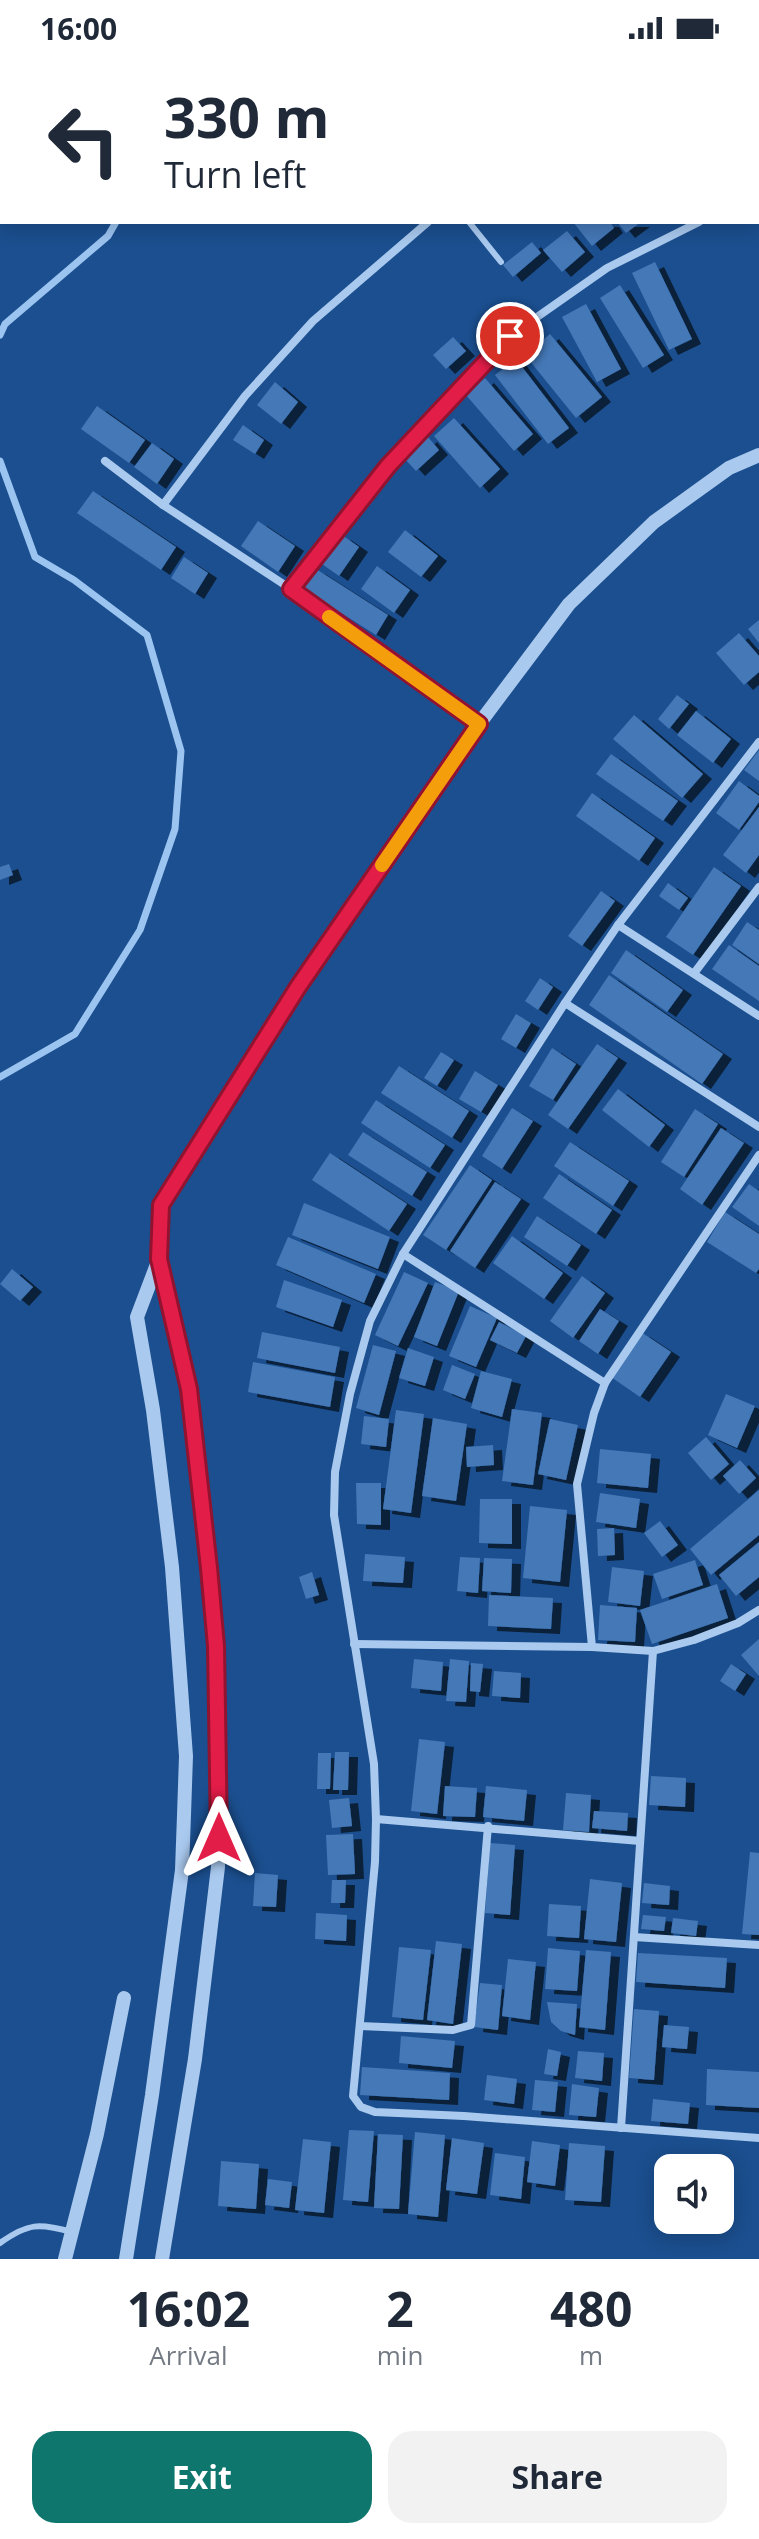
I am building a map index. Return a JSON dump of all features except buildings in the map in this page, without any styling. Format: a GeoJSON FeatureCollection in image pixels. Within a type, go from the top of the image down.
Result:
{"type":"FeatureCollection","features":[{"type":"Feature","properties":{"kind":"street"},"geometry":{"type":"LineString","coordinates":[[163,505],[245,396],[313,321],[426,224]]}},
{"type":"Feature","properties":{"kind":"street"},"geometry":{"type":"LineString","coordinates":[[291,589],[388,466],[510,336],[607,268],[695,224]]}},
{"type":"Feature","properties":{"kind":"street"},"geometry":{"type":"LineString","coordinates":[[162,2259],[195,2059],[218,1867],[219,1749],[216,1646],[190,1403],[159,1259],[161,1205],[298,987],[479,724],[569,604],[654,522],[729,468],[759,455]]}},
{"type":"Feature","properties":{"kind":"street"},"geometry":{"type":"LineString","coordinates":[[105,461],[163,505],[291,589],[479,724]]}},
{"type":"Feature","properties":{"kind":"street"},"geometry":{"type":"LineString","coordinates":[[759,742],[618,925],[403,1254],[370,1321],[350,1394],[335,1472],[334,1515],[374,1764],[376,1819],[353,2096],[361,2107],[375,2112],[759,2138]]}},
{"type":"Feature","properties":{"kind":"street"},"geometry":{"type":"LineString","coordinates":[[695,972],[759,887]]}},
{"type":"Feature","properties":{"kind":"street"},"geometry":{"type":"LineString","coordinates":[[618,925],[759,1016]]}},
{"type":"Feature","properties":{"kind":"street"},"geometry":{"type":"LineString","coordinates":[[565,1003],[759,1127]]}},
{"type":"Feature","properties":{"kind":"street"},"geometry":{"type":"LineString","coordinates":[[592,1647],[577,1484],[594,1413],[605,1383],[759,1155]]}},
{"type":"Feature","properties":{"kind":"street"},"geometry":{"type":"LineString","coordinates":[[403,1254],[605,1383]]}},
{"type":"Feature","properties":{"kind":"street"},"geometry":{"type":"LineString","coordinates":[[126,2259],[182,1870],[186,1756],[172,1567],[153,1410],[137,1317],[159,1259]]}},
{"type":"Feature","properties":{"kind":"street"},"geometry":{"type":"LineString","coordinates":[[354,1644],[592,1647],[653,1651],[738,1623],[759,1610]]}},
{"type":"Feature","properties":{"kind":"street"},"geometry":{"type":"LineString","coordinates":[[621,2128],[653,1651]]}},
{"type":"Feature","properties":{"kind":"street"},"geometry":{"type":"LineString","coordinates":[[376,1819],[640,1841]]}},
{"type":"Feature","properties":{"kind":"street"},"geometry":{"type":"LineString","coordinates":[[360,2026],[453,2030],[471,2025],[488,1826]]}},
{"type":"Feature","properties":{"kind":"street"},"geometry":{"type":"LineString","coordinates":[[634,1937],[759,1945]]}},
{"type":"Feature","properties":{"kind":"street"},"geometry":{"type":"LineString","coordinates":[[65,2259],[97,2134],[124,1998]]}},
{"type":"Feature","properties":{"kind":"lane"},"geometry":{"type":"LineString","coordinates":[[471,224],[501,262]]}},
{"type":"Feature","properties":{"kind":"lane"},"geometry":{"type":"LineString","coordinates":[[0,2243],[27,2227],[48,2226],[72,2232]]}},
{"type":"Feature","properties":{"kind":"waterway"},"geometry":{"type":"LineString","coordinates":[[0,335],[5,324],[108,236],[115,224]]}},
{"type":"Feature","properties":{"kind":"waterway"},"geometry":{"type":"LineString","coordinates":[[0,461],[35,557],[74,580],[147,635],[181,751],[175,829],[140,930],[75,1034],[0,1077]]}},
{"type":"Feature","properties":{"kind":"slow traffic"},"geometry":{"type":"LineString","coordinates":[[329,617],[479,724],[382,865]]}},
{"type":"Feature","properties":{"kind":"route"},"geometry":{"type":"LineString","coordinates":[[219,1838],[216,1646],[209,1568],[189,1389],[159,1259],[161,1205],[298,987],[479,724],[291,589],[388,466],[510,336]]}}]}
